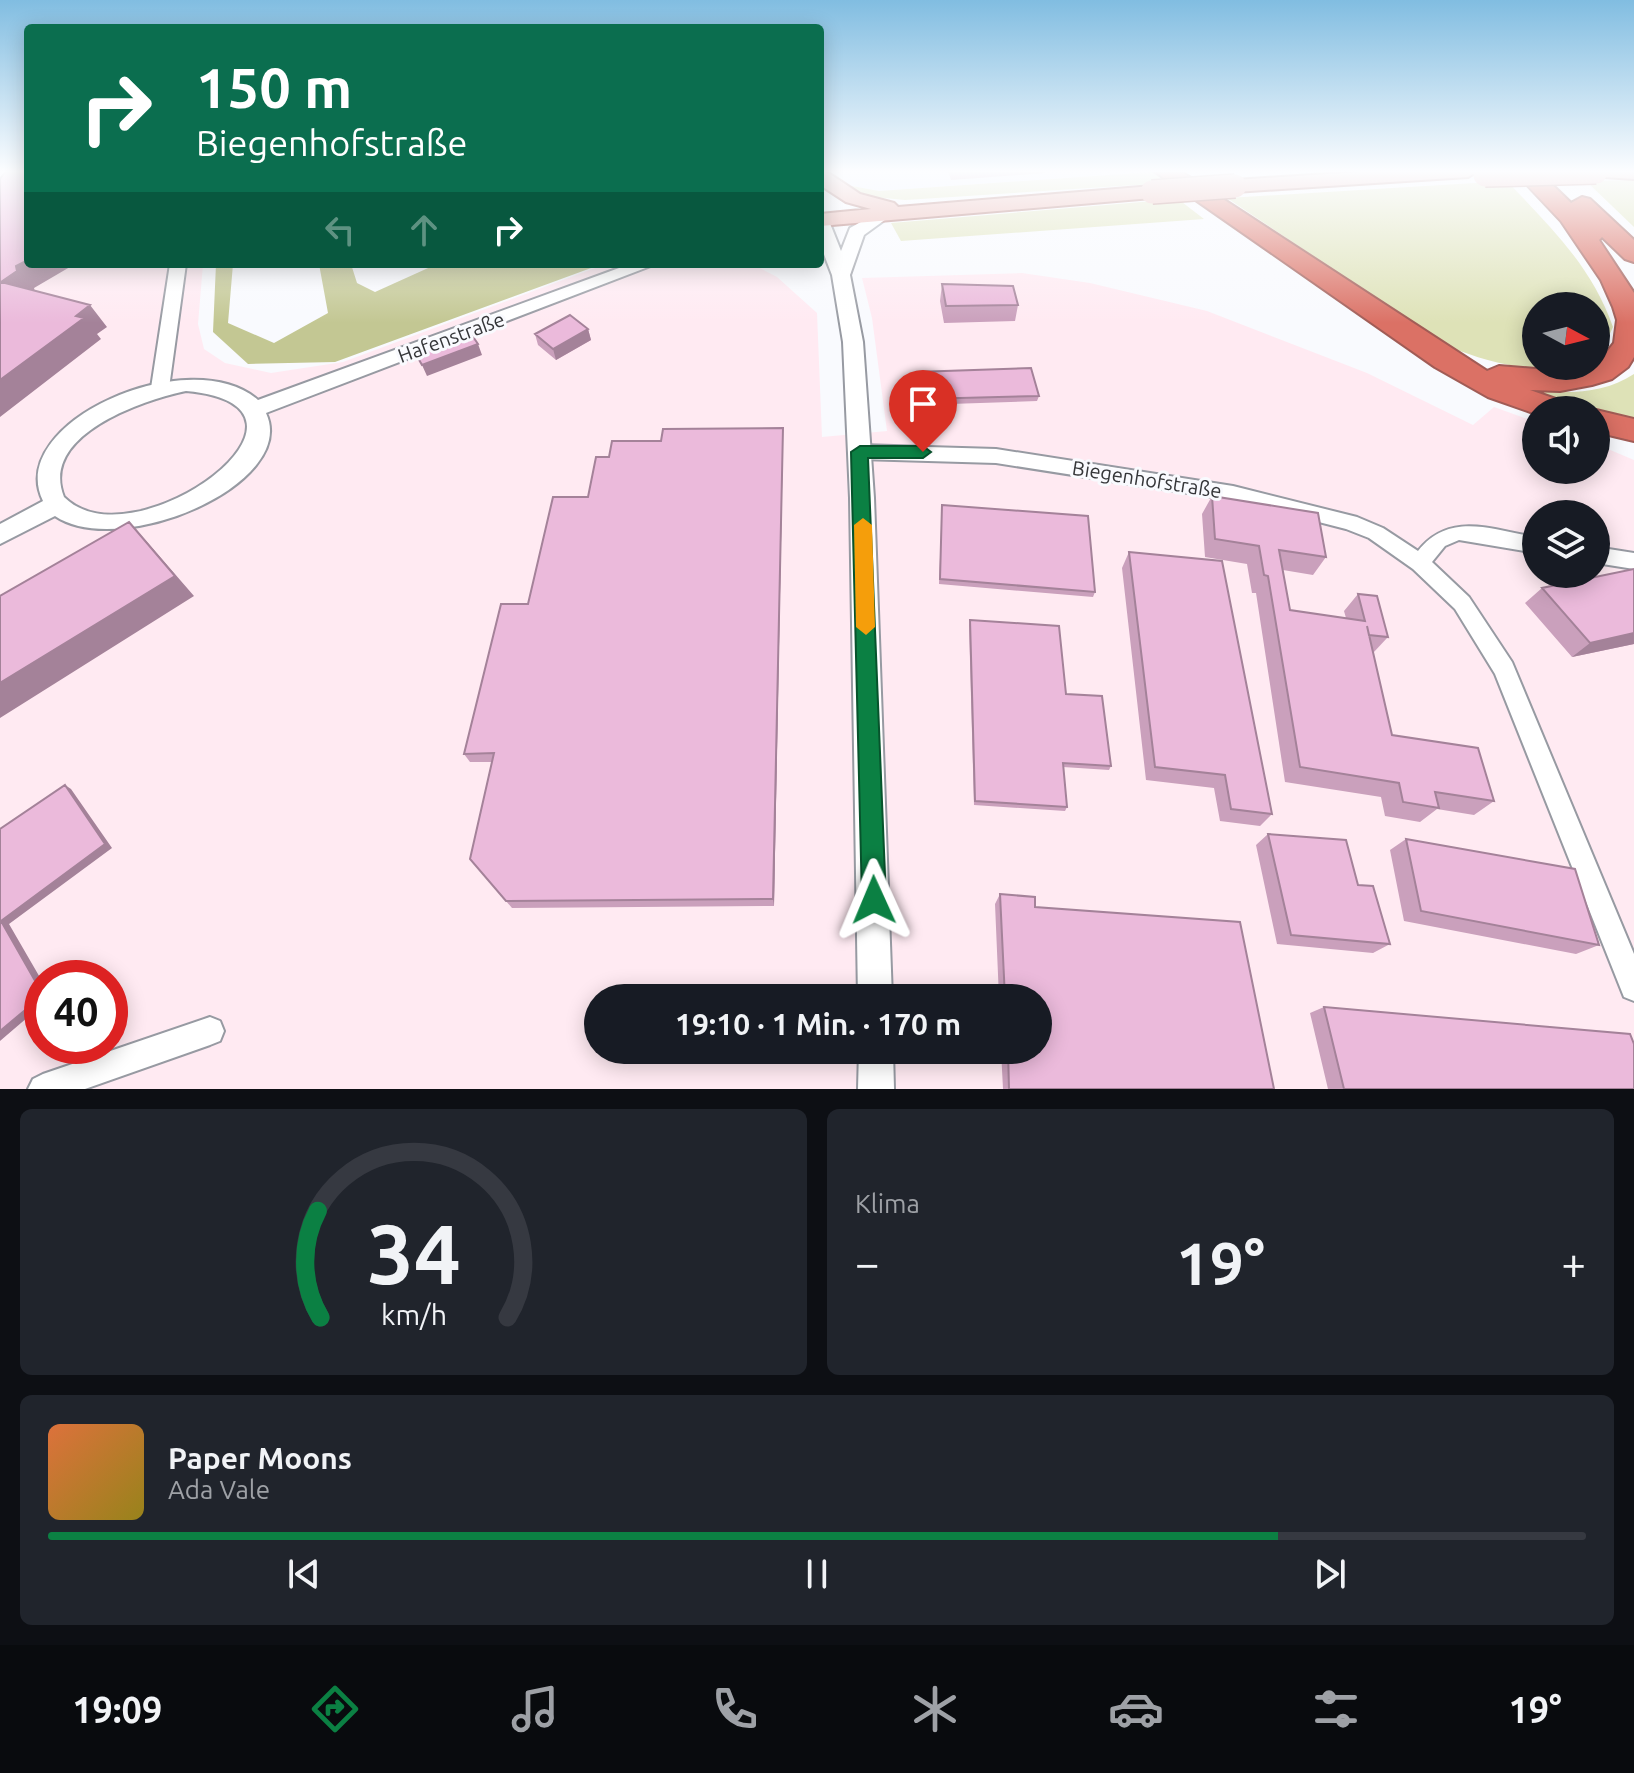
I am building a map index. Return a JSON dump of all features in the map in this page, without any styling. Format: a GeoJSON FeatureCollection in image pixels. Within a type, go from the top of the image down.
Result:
{"type":"FeatureCollection","features":[{"type":"Feature","properties":{"kind":"highway"},"geometry":{"type":"LineString","coordinates":[[1222,222],[1445,360],[1498,390],[1522,398]]}},
{"type":"Feature","properties":{"kind":"highway"},"geometry":{"type":"LineString","coordinates":[[1445,360],[1511,378],[1567,383],[1595,377],[1625,359],[1632,341],[1628,312],[1574,222]]}},
{"type":"Feature","properties":{"kind":"highway"},"geometry":{"type":"LineString","coordinates":[[1575,222],[1634,278]]}},
{"type":"Feature","properties":{"kind":"highway"},"geometry":{"type":"LineString","coordinates":[[1601,222],[1634,254]]}},
{"type":"Feature","properties":{"kind":"highway"},"geometry":{"type":"LineString","coordinates":[[1610,424],[1634,430]]}},
{"type":"Feature","properties":{"kind":"street"},"geometry":{"type":"LineString","coordinates":[[842,282],[856,232],[872,222]]}},
{"type":"Feature","properties":{"kind":"street"},"geometry":{"type":"LineString","coordinates":[[824,232],[842,282],[853,342],[860,452],[875,984]]}},
{"type":"Feature","properties":{"kind":"street"},"geometry":{"type":"LineString","coordinates":[[824,265],[842,282]]}},
{"type":"Feature","properties":{"kind":"street"},"geometry":{"type":"LineString","coordinates":[[160,388],[177,268]]}},
{"type":"Feature","properties":{"kind":"street","name":"Hafenstraße"},"geometry":{"type":"LineString","coordinates":[[256,409],[636,268]]}},
{"type":"Feature","properties":{"kind":"street"},"geometry":{"type":"LineString","coordinates":[[186,384],[230,388],[246,397],[256,409],[260,426],[254,445],[241,465],[220,485],[192,502],[150,517],[98,523],[73,517],[56,505],[48,488],[61,448],[103,411],[160,388],[186,384]]}},
{"type":"Feature","properties":{"kind":"street","name":"Biegenhofstraße"},"geometry":{"type":"LineString","coordinates":[[860,452],[996,456],[1233,493],[1350,522],[1376,533],[1420,563],[1462,603],[1504,669],[1634,987]]}},
{"type":"Feature","properties":{"kind":"street"},"geometry":{"type":"LineString","coordinates":[[0,535],[56,505]]}},
{"type":"Feature","properties":{"kind":"street"},"geometry":{"type":"LineString","coordinates":[[1420,563],[1438,540],[1458,532],[1522,543]]}},
{"type":"Feature","properties":{"kind":"street"},"geometry":{"type":"LineString","coordinates":[[1610,557],[1634,561]]}},
{"type":"Feature","properties":{"kind":"street"},"geometry":{"type":"LineString","coordinates":[[43,1089],[210,1031]]}},
{"type":"Feature","properties":{"kind":"street"},"geometry":{"type":"LineString","coordinates":[[876,1064],[876,1089]]}},
{"type":"Feature","properties":{"kind":"shaded area"},"geometry":{"type":"Polygon","coordinates":[[[0,222],[24,222],[24,268],[203,268],[198,324],[204,349],[225,363],[271,373],[343,362],[595,268],[760,268],[777,277],[817,313],[822,437],[887,431],[872,318],[862,278],[1022,273],[1090,283],[1207,311],[1367,373],[1473,425],[1494,407],[1522,417],[1522,484],[1610,484],[1610,450],[1634,460],[1634,1089],[0,1089],[0,222]]]}},
{"type":"Feature","properties":{"kind":"green space"},"geometry":{"type":"Polygon","coordinates":[[[905,222],[1165,222],[901,241],[891,223],[905,222]]]}},
{"type":"Feature","properties":{"kind":"green space"},"geometry":{"type":"Polygon","coordinates":[[[1262,222],[1545,222],[1568,248],[1597,292],[1522,292],[1522,367],[1479,358],[1447,346],[1262,222]]]}},
{"type":"Feature","properties":{"kind":"green space"},"geometry":{"type":"Polygon","coordinates":[[[216,268],[233,268],[228,323],[274,343],[328,313],[320,268],[352,268],[357,283],[375,292],[428,268],[591,268],[335,362],[248,364],[213,332],[216,268]]]}},
{"type":"Feature","properties":{"kind":"green space"},"geometry":{"type":"Polygon","coordinates":[[[1634,374],[1634,418],[1610,412],[1610,396],[1547,396],[1519,389],[1578,392],[1621,381],[1634,374]]]}},
{"type":"Feature","properties":{"kind":"building"},"geometry":{"type":"Polygon","coordinates":[[[0,222],[24,222],[24,262],[1,282],[90,305],[76,316],[84,318],[0,380],[0,222]]]}},
{"type":"Feature","properties":{"kind":"building"},"geometry":{"type":"Polygon","coordinates":[[[942,284],[1013,286],[1018,305],[946,306],[942,284]]]}},
{"type":"Feature","properties":{"kind":"building"},"geometry":{"type":"Polygon","coordinates":[[[570,315],[588,329],[553,349],[535,334],[570,315]]]}},
{"type":"Feature","properties":{"kind":"building"},"geometry":{"type":"Polygon","coordinates":[[[469,331],[478,344],[422,365],[414,351],[469,331]]]}},
{"type":"Feature","properties":{"kind":"building"},"geometry":{"type":"Polygon","coordinates":[[[1031,368],[1039,396],[921,399],[916,372],[1031,368]]]}},
{"type":"Feature","properties":{"kind":"building"},"geometry":{"type":"Polygon","coordinates":[[[783,428],[773,899],[506,901],[470,859],[494,753],[464,754],[501,604],[528,604],[553,497],[588,497],[596,457],[609,457],[612,441],[661,441],[663,429],[783,428]]]}},
{"type":"Feature","properties":{"kind":"building"},"geometry":{"type":"Polygon","coordinates":[[[1212,496],[1318,513],[1326,557],[1279,550],[1290,610],[1365,621],[1358,594],[1377,596],[1388,637],[1369,635],[1392,735],[1478,748],[1494,801],[1435,792],[1439,808],[1403,802],[1399,783],[1300,767],[1268,576],[1264,575],[1259,546],[1215,539],[1212,496]]]}},
{"type":"Feature","properties":{"kind":"building"},"geometry":{"type":"Polygon","coordinates":[[[942,505],[1088,516],[1095,592],[940,579],[942,505]]]}},
{"type":"Feature","properties":{"kind":"building"},"geometry":{"type":"Polygon","coordinates":[[[129,522],[175,576],[0,683],[0,596],[129,522]]]}},
{"type":"Feature","properties":{"kind":"building"},"geometry":{"type":"Polygon","coordinates":[[[1129,552],[1222,561],[1272,814],[1231,809],[1225,775],[1155,767],[1129,552]]]}},
{"type":"Feature","properties":{"kind":"building"},"geometry":{"type":"Polygon","coordinates":[[[1634,569],[1634,633],[1590,643],[1542,588],[1610,588],[1610,574],[1634,569]]]}},
{"type":"Feature","properties":{"kind":"building"},"geometry":{"type":"Polygon","coordinates":[[[970,620],[1059,626],[1066,694],[1102,696],[1111,766],[1063,763],[1067,807],[975,801],[970,620]]]}},
{"type":"Feature","properties":{"kind":"building"},"geometry":{"type":"Polygon","coordinates":[[[65,785],[105,844],[1,921],[24,961],[24,1011],[0,1031],[0,829],[65,785]]]}},
{"type":"Feature","properties":{"kind":"building"},"geometry":{"type":"Polygon","coordinates":[[[1268,834],[1346,840],[1358,885],[1373,886],[1390,944],[1291,935],[1268,834]]]}},
{"type":"Feature","properties":{"kind":"building"},"geometry":{"type":"Polygon","coordinates":[[[1406,839],[1575,869],[1599,945],[1421,911],[1406,839]]]}},
{"type":"Feature","properties":{"kind":"building"},"geometry":{"type":"Polygon","coordinates":[[[1000,894],[1035,897],[1035,907],[1240,922],[1274,1089],[1009,1089],[1008,1064],[1052,1064],[1052,984],[1004,984],[1000,894]]]}},
{"type":"Feature","properties":{"kind":"building"},"geometry":{"type":"Polygon","coordinates":[[[1324,1007],[1630,1034],[1634,1044],[1634,1089],[1344,1089],[1324,1007]]]}},
{"type":"Feature","properties":{"kind":"slow traffic"},"geometry":{"type":"LineString","coordinates":[[863,525],[866,627]]}},
{"type":"Feature","properties":{"kind":"route"},"geometry":{"type":"LineString","coordinates":[[874,900],[860,452],[923,452]]}}]}
